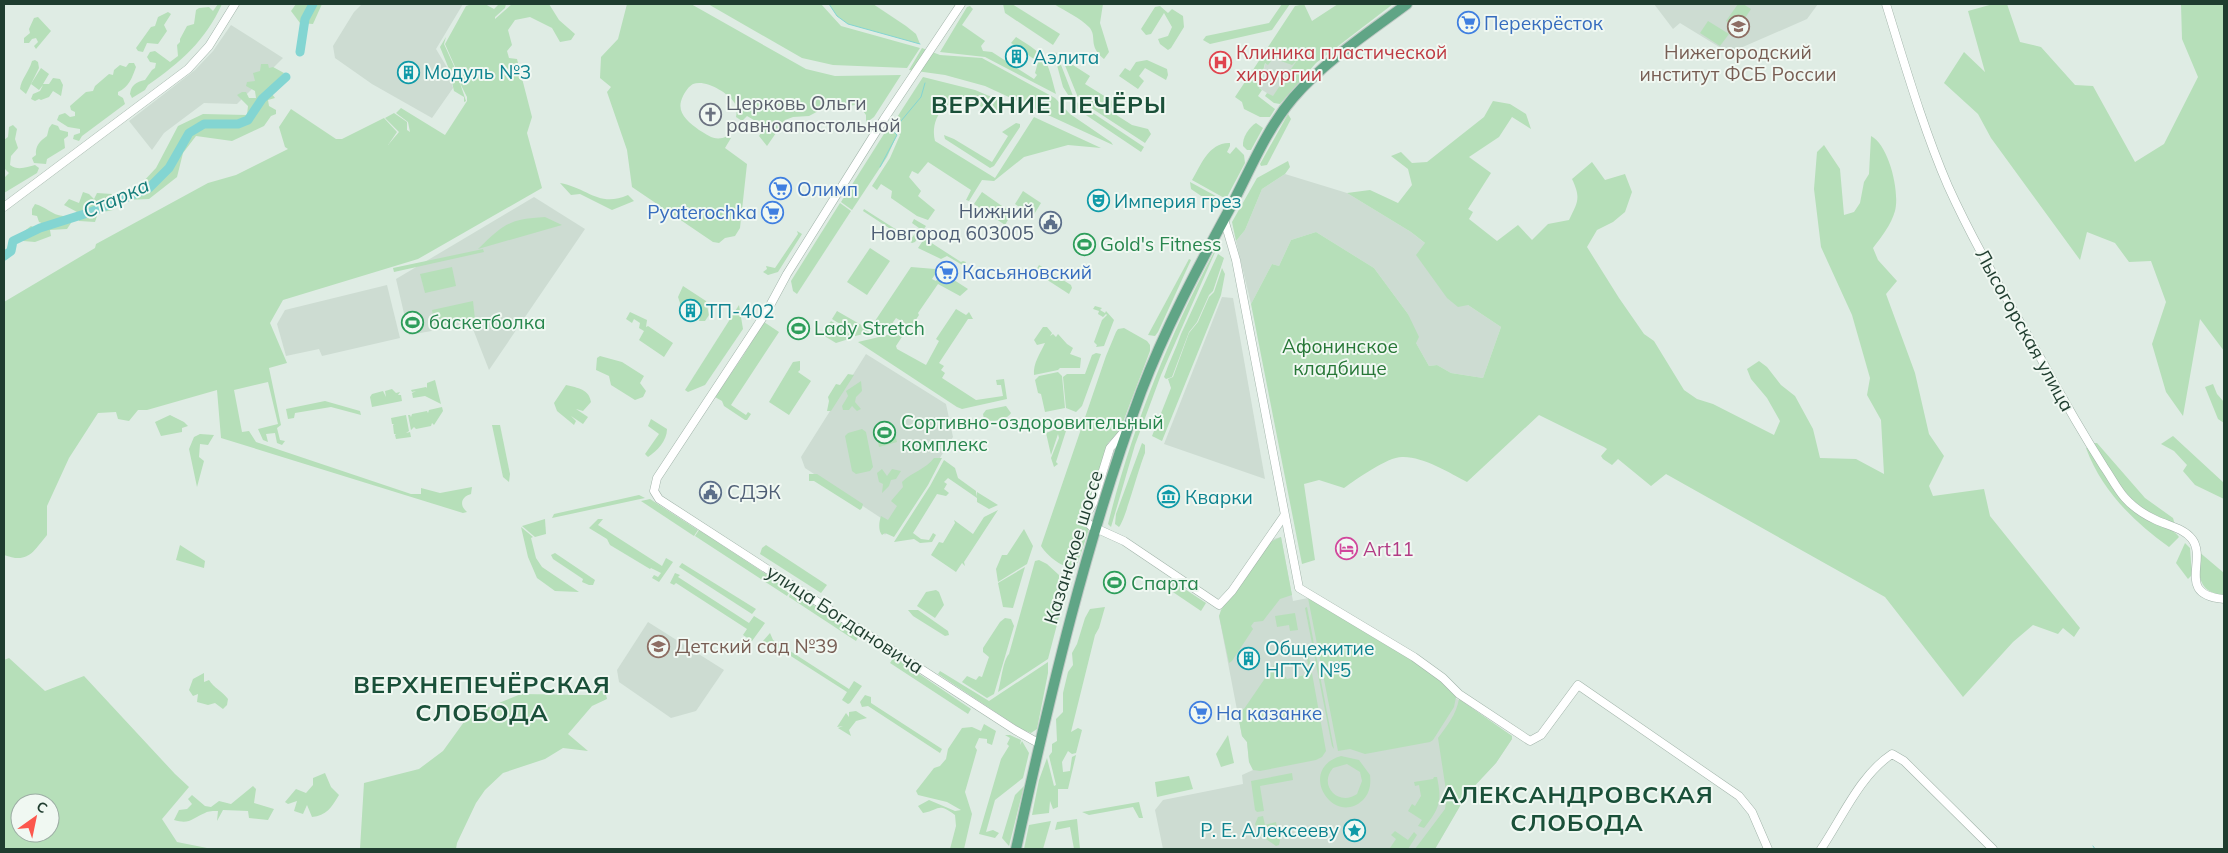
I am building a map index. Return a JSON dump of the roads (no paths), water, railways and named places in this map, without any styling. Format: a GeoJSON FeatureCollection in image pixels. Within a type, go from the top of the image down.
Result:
{"type":"FeatureCollection","features":[{"type":"Feature","properties":{"kind":"main road","name":"Казанское шоссе"},"geometry":{"type":"LineString","coordinates":[[1016,849],[1063,644],[1097,528],[1130,426],[1165,337],[1266,139],[1291,100],[1324,67],[1407,4]]}},
{"type":"Feature","properties":{"kind":"street"},"geometry":{"type":"LineString","coordinates":[[4,207],[188,69],[212,41],[235,4]]}},
{"type":"Feature","properties":{"kind":"street","name":"улица Богдановича"},"geometry":{"type":"LineString","coordinates":[[961,4],[898,97],[787,274],[781,287],[658,478],[654,491],[661,500],[1015,730],[1040,744]]}},
{"type":"Feature","properties":{"kind":"street","name":"Лысогорская улица"},"geometry":{"type":"LineString","coordinates":[[1886,4],[1948,186],[1970,230],[2077,425],[2125,498],[2140,512],[2157,521],[2177,528],[2194,542],[2197,552],[2195,563],[2197,583],[2201,591],[2212,598],[2224,599]]}},
{"type":"Feature","properties":{"kind":"street"},"geometry":{"type":"LineString","coordinates":[[1224,219],[1236,260],[1299,588],[1414,657],[1443,678],[1459,694],[1530,741],[1541,735],[1578,685],[1723,783],[1746,802],[1768,849]]}},
{"type":"Feature","properties":{"kind":"street"},"geometry":{"type":"LineString","coordinates":[[1097,528],[1124,541],[1219,605],[1232,591],[1284,516]]}},
{"type":"Feature","properties":{"kind":"street"},"geometry":{"type":"LineString","coordinates":[[1272,534],[1281,533],[1288,535]]}},
{"type":"Feature","properties":{"kind":"street"},"geometry":{"type":"LineString","coordinates":[[1821,849],[1856,795],[1882,762],[1892,754],[1904,761],[1994,849]]}},
{"type":"Feature","properties":{"kind":"waterway","name":"Старка"},"geometry":{"type":"LineString","coordinates":[[300,52],[305,19],[313,4]]}},
{"type":"Feature","properties":{"kind":"waterway"},"geometry":{"type":"LineString","coordinates":[[829,4],[837,16],[848,24],[920,44]]}},
{"type":"Feature","properties":{"kind":"waterway","name":"Старка"},"geometry":{"type":"LineString","coordinates":[[4,256],[11,251],[13,241],[40,228],[91,212],[149,188],[169,168],[189,133],[204,124],[238,124],[248,120],[262,99],[286,77]]}},
{"type":"Feature","properties":{"kind":"waterway"},"geometry":{"type":"LineString","coordinates":[[880,167],[897,135],[894,132],[896,127],[921,97],[925,83]]}},
{"type":"Feature","properties":{"kind":"place","name":"Перекрёсток"},"geometry":{"type":"Point","coordinates":[1468,23]}},
{"type":"Feature","properties":{"kind":"place","name":"Нижегородский институт ФСБ России"},"geometry":{"type":"Point","coordinates":[1738,26]}},
{"type":"Feature","properties":{"kind":"place","name":"Аэлита"},"geometry":{"type":"Point","coordinates":[1017,57]}},
{"type":"Feature","properties":{"kind":"place","name":"Клиника пластической хирургии"},"geometry":{"type":"Point","coordinates":[1220,63]}},
{"type":"Feature","properties":{"kind":"place","name":"Модуль №3"},"geometry":{"type":"Point","coordinates":[408,72]}},
{"type":"Feature","properties":{"kind":"place","name":"Церковь Ольги равноапостольной"},"geometry":{"type":"Point","coordinates":[710,114]}},
{"type":"Feature","properties":{"kind":"place","name":"Олимп"},"geometry":{"type":"Point","coordinates":[781,189]}},
{"type":"Feature","properties":{"kind":"place","name":"Империя грез"},"geometry":{"type":"Point","coordinates":[1098,201]}},
{"type":"Feature","properties":{"kind":"place","name":"Pyaterochka"},"geometry":{"type":"Point","coordinates":[773,212]}},
{"type":"Feature","properties":{"kind":"place","name":"Нижний Новгород 603005"},"geometry":{"type":"Point","coordinates":[1050,222]}},
{"type":"Feature","properties":{"kind":"place","name":"Gold's Fitness"},"geometry":{"type":"Point","coordinates":[1084,244]}},
{"type":"Feature","properties":{"kind":"place","name":"Касьяновский"},"geometry":{"type":"Point","coordinates":[946,272]}},
{"type":"Feature","properties":{"kind":"place","name":"ТП-402"},"geometry":{"type":"Point","coordinates":[690,311]}},
{"type":"Feature","properties":{"kind":"place","name":"баскетболка"},"geometry":{"type":"Point","coordinates":[413,322]}},
{"type":"Feature","properties":{"kind":"place","name":"Lady Stretch"},"geometry":{"type":"Point","coordinates":[798,328]}},
{"type":"Feature","properties":{"kind":"place","name":"Сортивно-оздоровительный комплекс"},"geometry":{"type":"Point","coordinates":[885,433]}},
{"type":"Feature","properties":{"kind":"place","name":"СДЭК"},"geometry":{"type":"Point","coordinates":[711,492]}},
{"type":"Feature","properties":{"kind":"place","name":"Кварки"},"geometry":{"type":"Point","coordinates":[1169,497]}},
{"type":"Feature","properties":{"kind":"place","name":"Art11"},"geometry":{"type":"Point","coordinates":[1347,549]}},
{"type":"Feature","properties":{"kind":"place","name":"Спарта"},"geometry":{"type":"Point","coordinates":[1115,583]}},
{"type":"Feature","properties":{"kind":"place","name":"Детский сад №39"},"geometry":{"type":"Point","coordinates":[659,646]}},
{"type":"Feature","properties":{"kind":"place","name":"Общежитие НГТУ №5"},"geometry":{"type":"Point","coordinates":[1249,659]}},
{"type":"Feature","properties":{"kind":"place","name":"На казанке"},"geometry":{"type":"Point","coordinates":[1200,713]}},
{"type":"Feature","properties":{"kind":"place","name":"Р. Е. Алексееву"},"geometry":{"type":"Point","coordinates":[1355,830]}},
{"type":"Feature","properties":{"kind":"district","name":"ВЕРХНИЕ ПЕЧЁРЫ"},"geometry":{"type":"Point","coordinates":[1049,105]}},
{"type":"Feature","properties":{"kind":"district","name":"ВЕРХНЕПЕЧЁРСКАЯ СЛОБОДА"},"geometry":{"type":"Point","coordinates":[482,699]}},
{"type":"Feature","properties":{"kind":"district","name":"АЛЕКСАНДРОВСКАЯ СЛОБОДА"},"geometry":{"type":"Point","coordinates":[1577,809]}},
{"type":"Feature","properties":{"kind":"park label","name":"Афонинское кладбище"},"geometry":{"type":"Point","coordinates":[1340,357]}}]}
